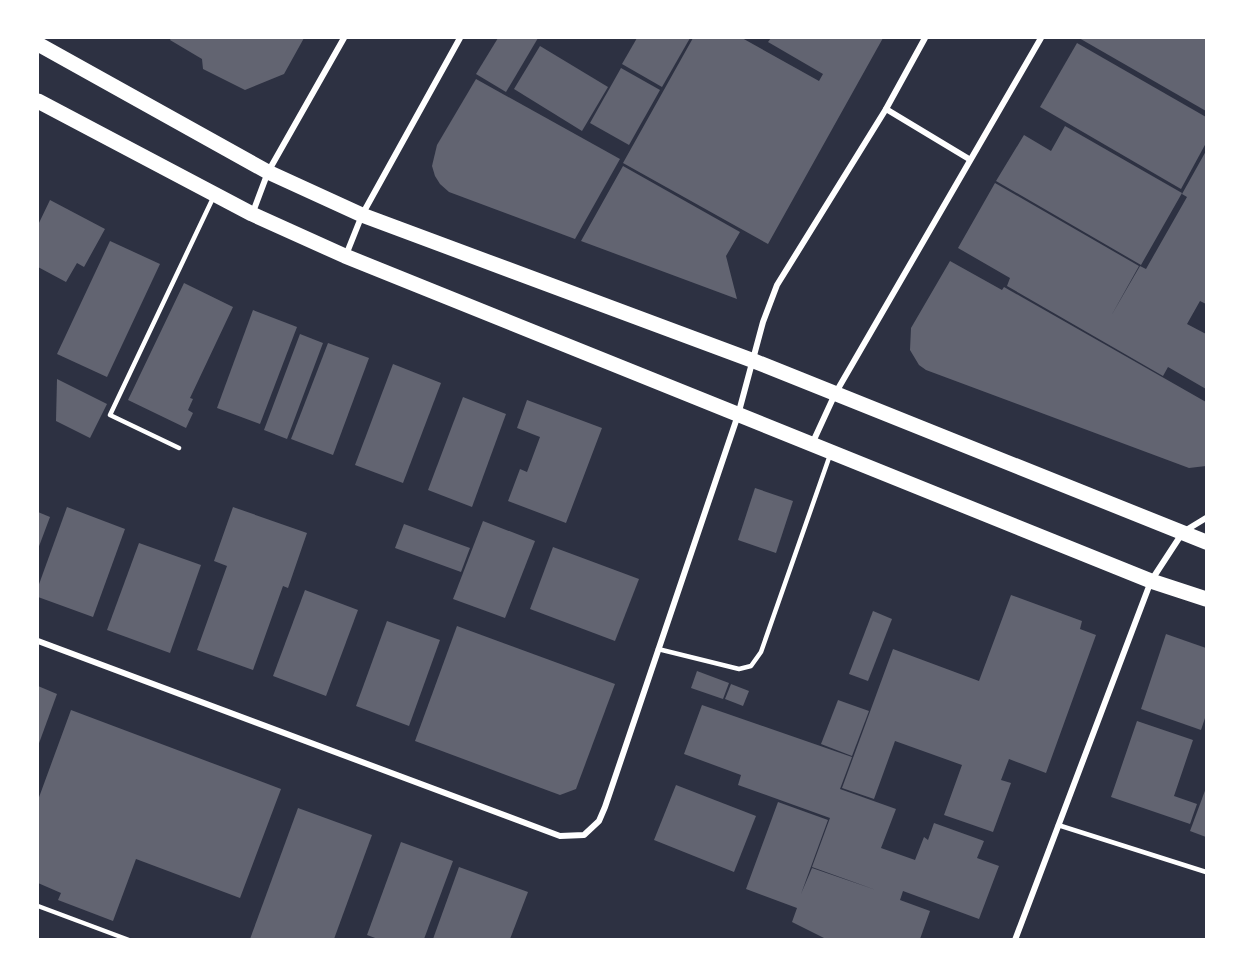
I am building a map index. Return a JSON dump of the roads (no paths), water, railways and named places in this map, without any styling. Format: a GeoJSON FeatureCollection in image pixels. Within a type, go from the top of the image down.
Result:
{"type":"FeatureCollection","features":[{"type":"Feature","properties":{"kind":"main road"},"geometry":{"type":"LineString","coordinates":[[38,44],[268,172],[362,215],[754,361],[1206,542]]}},
{"type":"Feature","properties":{"kind":"main road"},"geometry":{"type":"LineString","coordinates":[[38,101],[252,214],[345,256],[1151,581],[1206,599]]}},
{"type":"Feature","properties":{"kind":"street"},"geometry":{"type":"LineString","coordinates":[[252,214],[268,172],[344,38]]}},
{"type":"Feature","properties":{"kind":"street"},"geometry":{"type":"LineString","coordinates":[[345,256],[362,215],[460,38]]}},
{"type":"Feature","properties":{"kind":"street"},"geometry":{"type":"LineString","coordinates":[[38,641],[560,836],[584,835],[598,821],[605,807],[738,415],[763,322],[777,285],[886,109],[925,38]]}},
{"type":"Feature","properties":{"kind":"street"},"geometry":{"type":"LineString","coordinates":[[812,444],[835,394],[1041,38]]}},
{"type":"Feature","properties":{"kind":"street"},"geometry":{"type":"LineString","coordinates":[[886,109],[969,159]]}},
{"type":"Feature","properties":{"kind":"street"},"geometry":{"type":"LineString","coordinates":[[1016,939],[1151,581],[1183,532],[1206,518]]}},
{"type":"Feature","properties":{"kind":"lane"},"geometry":{"type":"LineString","coordinates":[[179,448],[110,415],[215,195]]}},
{"type":"Feature","properties":{"kind":"lane"},"geometry":{"type":"LineString","coordinates":[[658,649],[739,669],[751,666],[761,652],[831,451]]}},
{"type":"Feature","properties":{"kind":"lane"},"geometry":{"type":"LineString","coordinates":[[1058,825],[1206,872]]}},
{"type":"Feature","properties":{"kind":"lane"},"geometry":{"type":"LineString","coordinates":[[38,906],[129,939]]}}]}
